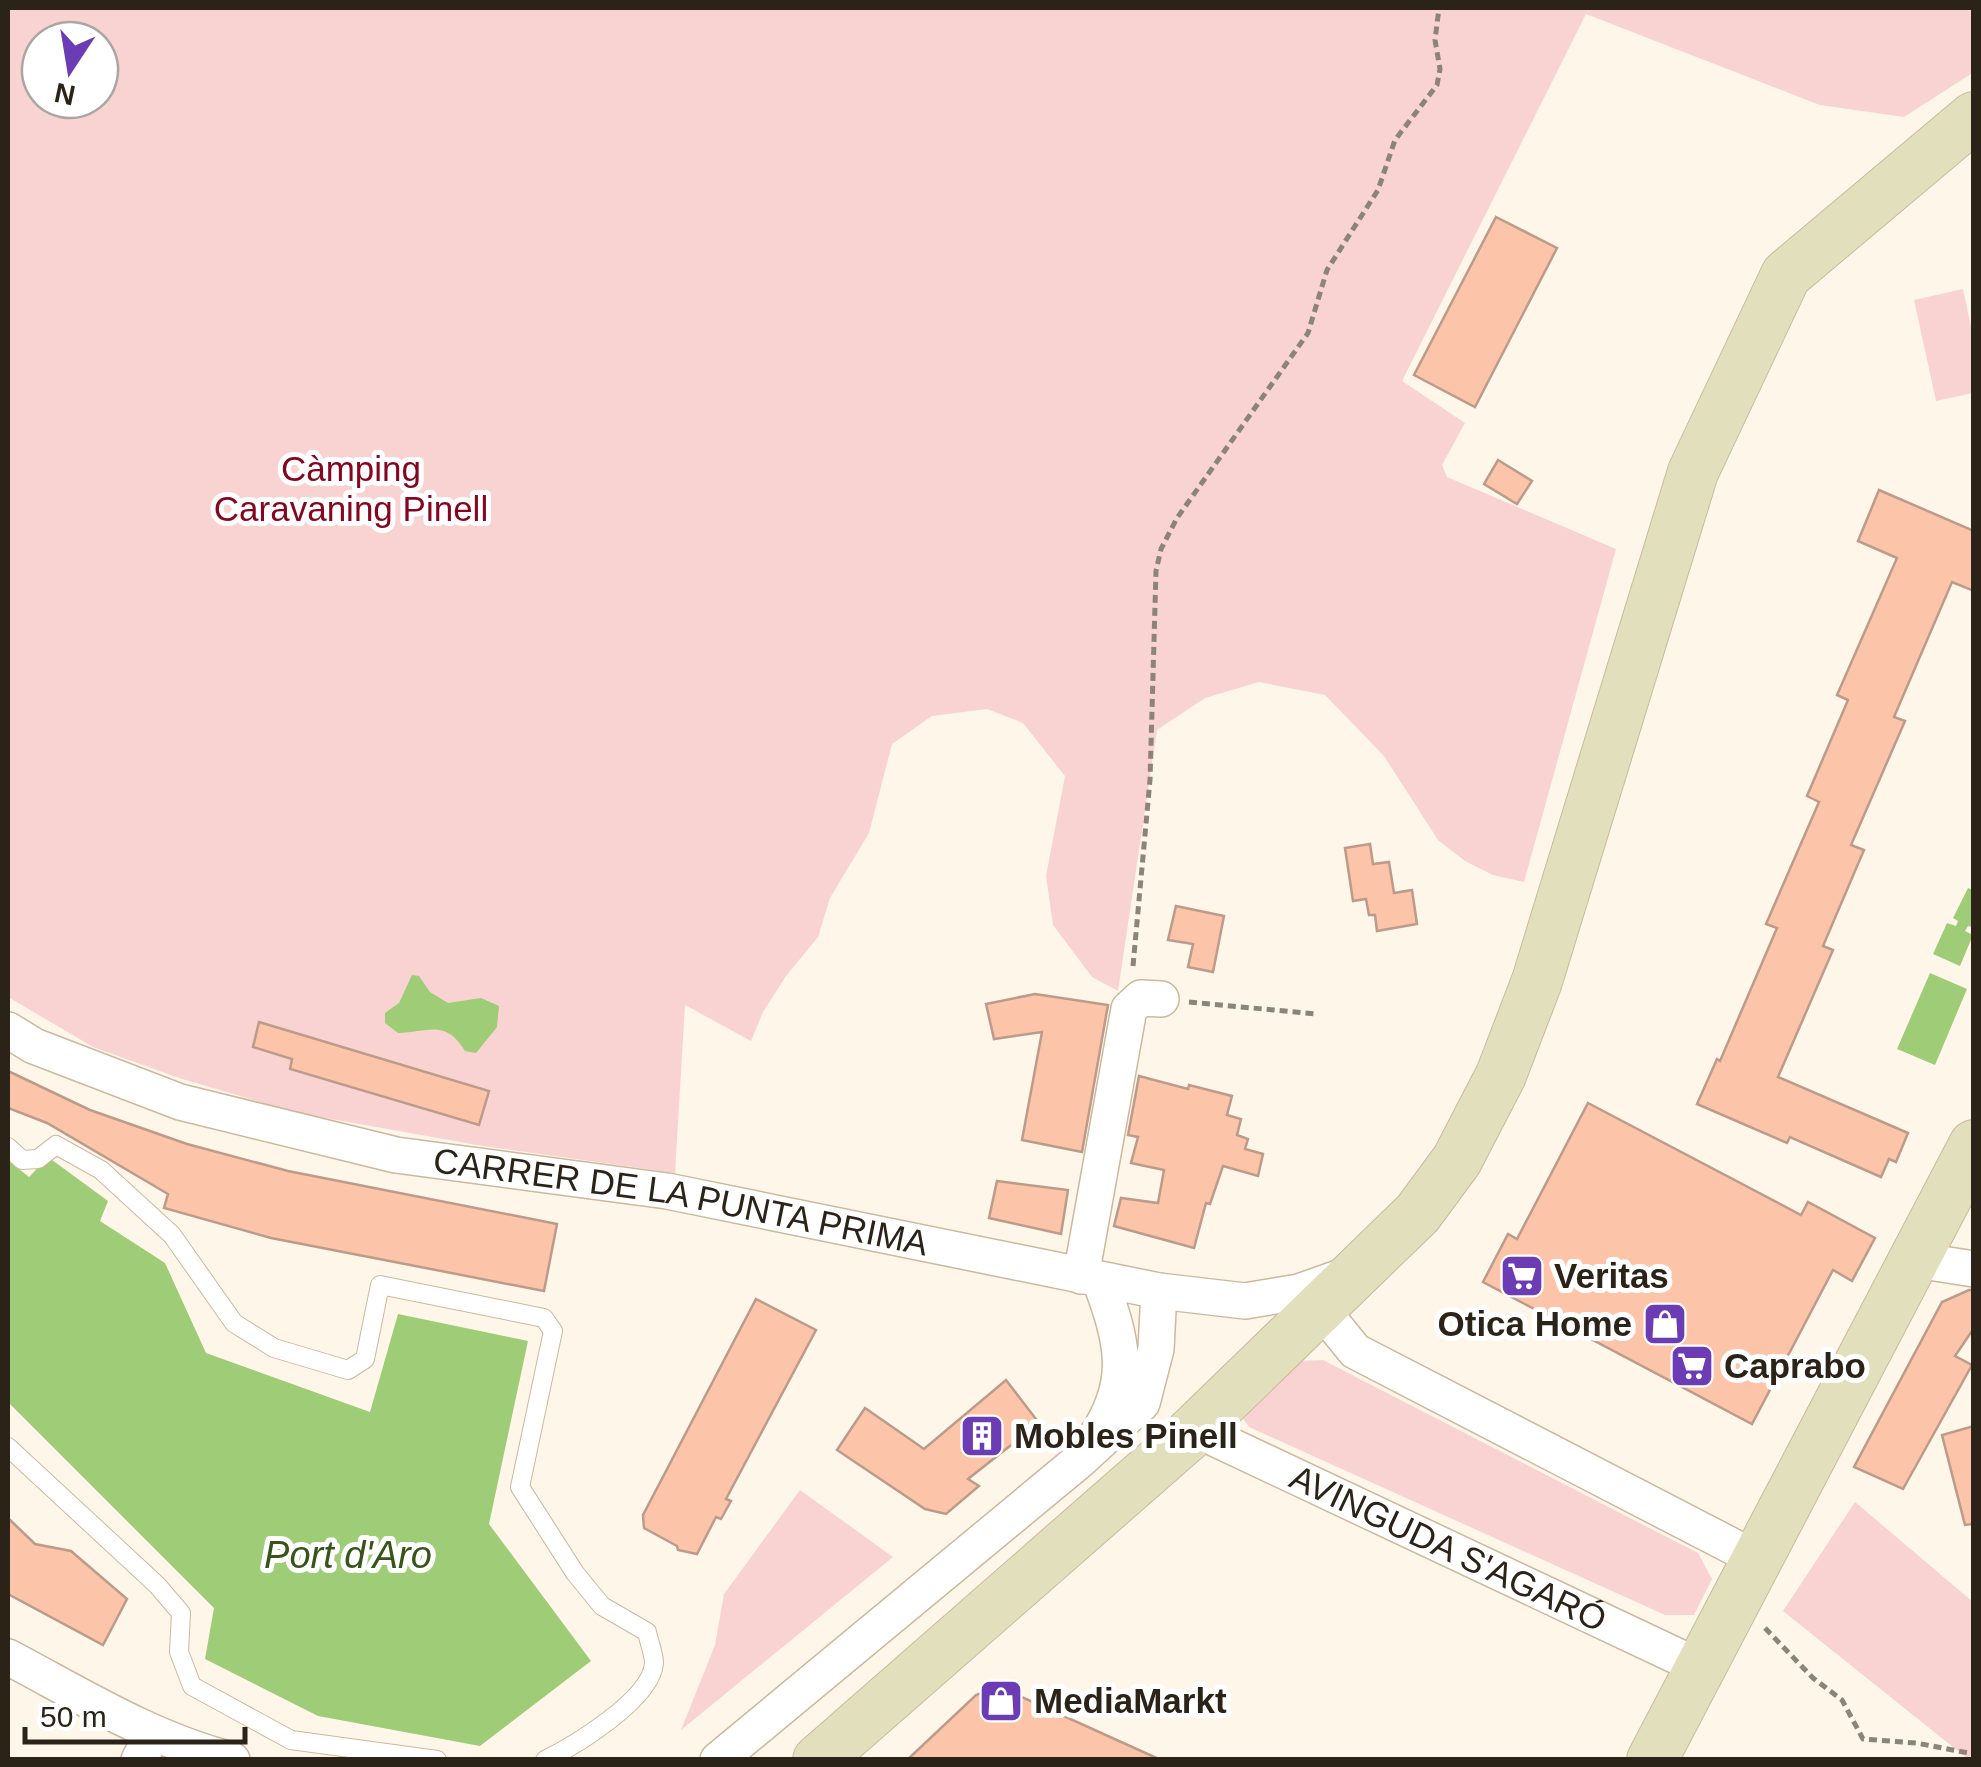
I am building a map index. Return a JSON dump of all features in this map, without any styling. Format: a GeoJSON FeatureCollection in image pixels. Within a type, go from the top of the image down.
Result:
{"type":"FeatureCollection","features":[{"type":"Feature","properties":{"kind":"main road"},"geometry":{"type":"LineString","coordinates":[[818,1760],[1194,1429],[1362,1269],[1418,1213],[1438,1187],[1457,1160],[1501,1075],[1537,981],[1693,472],[1786,275],[1974,118]]}},
{"type":"Feature","properties":{"kind":"main road"},"geometry":{"type":"LineString","coordinates":[[1652,1760],[1974,1145]]}},
{"type":"Feature","properties":{"kind":"street"},"geometry":{"type":"LineString","coordinates":[[1080,1460],[1108,1419],[1120,1374],[1119,1334],[1090,1278],[1145,1004]]}},
{"type":"Feature","properties":{"kind":"street","name":"CARRER DE LA PUNTA PRIMA"},"geometry":{"type":"LineString","coordinates":[[8,1030],[34,1046],[180,1102],[396,1154],[667,1191],[1159,1292],[1244,1301],[1299,1292],[1362,1269]]}},
{"type":"Feature","properties":{"kind":"street"},"geometry":{"type":"LineString","coordinates":[[1916,1260],[1974,1269]]}},
{"type":"Feature","properties":{"kind":"street"},"geometry":{"type":"LineString","coordinates":[[718,1760],[1080,1460],[1142,1402],[1156,1349],[1159,1292]]}},
{"type":"Feature","properties":{"kind":"street"},"geometry":{"type":"LineString","coordinates":[[1321,1309],[1354,1351],[1746,1578]]}},
{"type":"Feature","properties":{"kind":"street","name":"AVINGUDA S'AGARÓ"},"geometry":{"type":"LineString","coordinates":[[1194,1429],[1700,1667]]}},
{"type":"Feature","properties":{"kind":"street"},"geometry":{"type":"LineString","coordinates":[[1080,1460],[1114,1501]]}},
{"type":"Feature","properties":{"kind":"street"},"geometry":{"type":"LineString","coordinates":[[8,1657],[146,1746],[232,1760]]}},
{"type":"Feature","properties":{"kind":"lane"},"geometry":{"type":"LineString","coordinates":[[8,1146],[22,1160],[38,1159],[56,1145],[102,1170],[172,1235],[234,1323],[274,1348],[348,1370],[366,1359],[380,1285],[544,1318],[553,1331],[520,1487],[575,1574],[602,1606],[647,1632],[654,1665],[639,1694],[572,1747],[545,1760]]}},
{"type":"Feature","properties":{"kind":"lane"},"geometry":{"type":"LineString","coordinates":[[8,1447],[181,1613],[179,1652],[192,1686],[291,1740],[437,1760]]}},
{"type":"Feature","properties":{"kind":"path"},"geometry":{"type":"LineString","coordinates":[[1316,1014],[1145,1004],[1156,571],[1161,550],[1177,518],[1308,333],[1327,270],[1378,190],[1395,140],[1437,85],[1439,8]]}},
{"type":"Feature","properties":{"kind":"path"},"geometry":{"type":"LineString","coordinates":[[1746,1578],[1813,1678],[1842,1700],[1862,1739],[1916,1743],[1974,1754]]}},
{"type":"Feature","properties":{"kind":"green space","name":"Càmping Caravaning Pinell"},"geometry":{"type":"Polygon","coordinates":[[[8,8],[1973,8],[1974,72],[1904,117],[1820,105],[1586,14],[1402,381],[1465,423],[1442,465],[1447,477],[1616,549],[1524,882],[1493,875],[1465,861],[1438,840],[1384,756],[1325,695],[1259,682],[1205,698],[1157,730],[1118,991],[1092,977],[1053,925],[1046,876],[1065,776],[1023,723],[987,709],[932,716],[892,744],[869,833],[830,898],[818,937],[786,976],[763,1012],[751,1041],[685,1005],[675,1173],[477,1145],[298,1113],[179,1078],[93,1047],[8,997],[8,8]]]}},
{"type":"Feature","properties":{"kind":"green space"},"geometry":{"type":"Polygon","coordinates":[[[1963,289],[1973,336],[1973,393],[1936,401],[1914,300],[1963,289]]]}},
{"type":"Feature","properties":{"kind":"green space"},"geometry":{"type":"Polygon","coordinates":[[[1323,1360],[1698,1553],[1712,1579],[1694,1615],[1665,1615],[1249,1427],[1238,1412],[1297,1361],[1323,1360]]]}},
{"type":"Feature","properties":{"kind":"green space"},"geometry":{"type":"Polygon","coordinates":[[[800,1490],[893,1557],[681,1730],[715,1645],[724,1594],[800,1490]]]}},
{"type":"Feature","properties":{"kind":"green space"},"geometry":{"type":"Polygon","coordinates":[[[1855,1502],[1973,1602],[1973,1759],[1968,1759],[1783,1611],[1855,1502]]]}},
{"type":"Feature","properties":{"kind":"water"},"geometry":{"type":"Polygon","coordinates":[[[1968,888],[1973,890],[1973,924],[1965,931],[1973,935],[1960,966],[1933,954],[1947,923],[1956,926],[1958,921],[1953,918],[1968,888]]]}},
{"type":"Feature","properties":{"kind":"water"},"geometry":{"type":"Polygon","coordinates":[[[1930,973],[1967,989],[1935,1065],[1897,1049],[1930,973]]]}},
{"type":"Feature","properties":{"kind":"water"},"geometry":{"type":"Polygon","coordinates":[[[412,975],[419,976],[430,992],[448,1003],[481,998],[499,1006],[497,1027],[476,1053],[465,1051],[443,1031],[398,1033],[385,1023],[385,1013],[399,1003],[412,975]]]}},
{"type":"Feature","properties":{"kind":"water","name":"Port d'Aro"},"geometry":{"type":"Polygon","coordinates":[[[48,1157],[108,1201],[100,1221],[165,1263],[206,1353],[370,1412],[398,1314],[528,1341],[489,1524],[591,1661],[480,1746],[318,1716],[205,1659],[214,1608],[8,1402],[8,1160],[29,1177],[48,1157]]]}},
{"type":"Feature","properties":{"kind":"building"},"geometry":{"type":"Polygon","coordinates":[[[1496,217],[1557,248],[1475,407],[1414,375],[1496,217]]]}},
{"type":"Feature","properties":{"kind":"building"},"geometry":{"type":"Polygon","coordinates":[[[1498,460],[1532,481],[1517,504],[1484,484],[1498,460]]]}},
{"type":"Feature","properties":{"kind":"building"},"geometry":{"type":"Polygon","coordinates":[[[1879,490],[1974,531],[1974,591],[1952,582],[1894,717],[1905,721],[1851,845],[1864,850],[1823,946],[1833,950],[1778,1077],[1908,1133],[1896,1162],[1889,1159],[1881,1177],[1790,1137],[1787,1143],[1697,1104],[1717,1059],[1720,1061],[1777,928],[1766,924],[1819,802],[1807,796],[1848,700],[1837,695],[1897,558],[1858,541],[1879,490]]]}},
{"type":"Feature","properties":{"kind":"building"},"geometry":{"type":"Polygon","coordinates":[[[1370,844],[1373,864],[1389,862],[1394,893],[1412,890],[1417,924],[1377,931],[1375,915],[1369,915],[1366,899],[1353,901],[1345,848],[1370,844]]]}},
{"type":"Feature","properties":{"kind":"building"},"geometry":{"type":"Polygon","coordinates":[[[1176,906],[1224,916],[1213,972],[1188,967],[1193,944],[1168,940],[1176,906]]]}},
{"type":"Feature","properties":{"kind":"building"},"geometry":{"type":"Polygon","coordinates":[[[1035,994],[1108,1005],[1082,1152],[1022,1140],[1042,1032],[994,1039],[986,1004],[1035,994]]]}},
{"type":"Feature","properties":{"kind":"building"},"geometry":{"type":"Polygon","coordinates":[[[259,1022],[489,1091],[479,1125],[290,1069],[292,1059],[253,1047],[259,1022]]]}},
{"type":"Feature","properties":{"kind":"building"},"geometry":{"type":"Polygon","coordinates":[[[8,1071],[90,1110],[187,1144],[288,1171],[557,1224],[544,1291],[271,1238],[164,1208],[168,1194],[47,1123],[8,1108],[8,1071]]]}},
{"type":"Feature","properties":{"kind":"building"},"geometry":{"type":"Polygon","coordinates":[[[1139,1076],[1232,1096],[1227,1115],[1241,1119],[1237,1135],[1248,1139],[1245,1149],[1263,1154],[1258,1176],[1223,1166],[1210,1204],[1206,1203],[1194,1248],[1114,1226],[1121,1198],[1158,1203],[1164,1170],[1131,1163],[1138,1137],[1128,1135],[1139,1076]]]}},
{"type":"Feature","properties":{"kind":"building"},"geometry":{"type":"Polygon","coordinates":[[[1588,1103],[1801,1215],[1808,1202],[1875,1238],[1852,1281],[1833,1270],[1752,1424],[1483,1282],[1508,1234],[1517,1239],[1588,1103]]]}},
{"type":"Feature","properties":{"kind":"building"},"geometry":{"type":"Polygon","coordinates":[[[997,1181],[1068,1190],[1061,1234],[989,1218],[997,1181]]]}},
{"type":"Feature","properties":{"kind":"building"},"geometry":{"type":"Polygon","coordinates":[[[1974,1290],[1974,1328],[1955,1356],[1972,1365],[1903,1489],[1854,1467],[1942,1302],[1974,1290]]]}},
{"type":"Feature","properties":{"kind":"building"},"geometry":{"type":"Polygon","coordinates":[[[756,1299],[816,1330],[726,1499],[731,1501],[721,1519],[716,1517],[697,1554],[678,1550],[644,1528],[643,1515],[756,1299]]]}},
{"type":"Feature","properties":{"kind":"building"},"geometry":{"type":"Polygon","coordinates":[[[1006,1380],[1039,1423],[968,1479],[979,1486],[946,1514],[925,1509],[837,1450],[865,1408],[924,1449],[1006,1380]]]}},
{"type":"Feature","properties":{"kind":"building"},"geometry":{"type":"Polygon","coordinates":[[[1974,1426],[1974,1524],[1965,1525],[1942,1435],[1974,1426]]]}},
{"type":"Feature","properties":{"kind":"building"},"geometry":{"type":"Polygon","coordinates":[[[8,1518],[35,1544],[71,1551],[127,1599],[103,1645],[8,1594],[8,1518]]]}},
{"type":"Feature","properties":{"kind":"building"},"geometry":{"type":"Polygon","coordinates":[[[996,1687],[1161,1760],[907,1760],[976,1695],[996,1687]]]}},
{"type":"Feature","properties":{"kind":"place","name":"Veritas"},"geometry":{"type":"Point","coordinates":[1522,1276]}},
{"type":"Feature","properties":{"kind":"place","name":"Otica Home"},"geometry":{"type":"Point","coordinates":[1665,1324]}},
{"type":"Feature","properties":{"kind":"place","name":"Caprabo"},"geometry":{"type":"Point","coordinates":[1692,1366]}},
{"type":"Feature","properties":{"kind":"place","name":"Mobles Pinell"},"geometry":{"type":"Point","coordinates":[982,1436]}},
{"type":"Feature","properties":{"kind":"place","name":"MediaMarkt"},"geometry":{"type":"Point","coordinates":[1001,1701]}}]}
